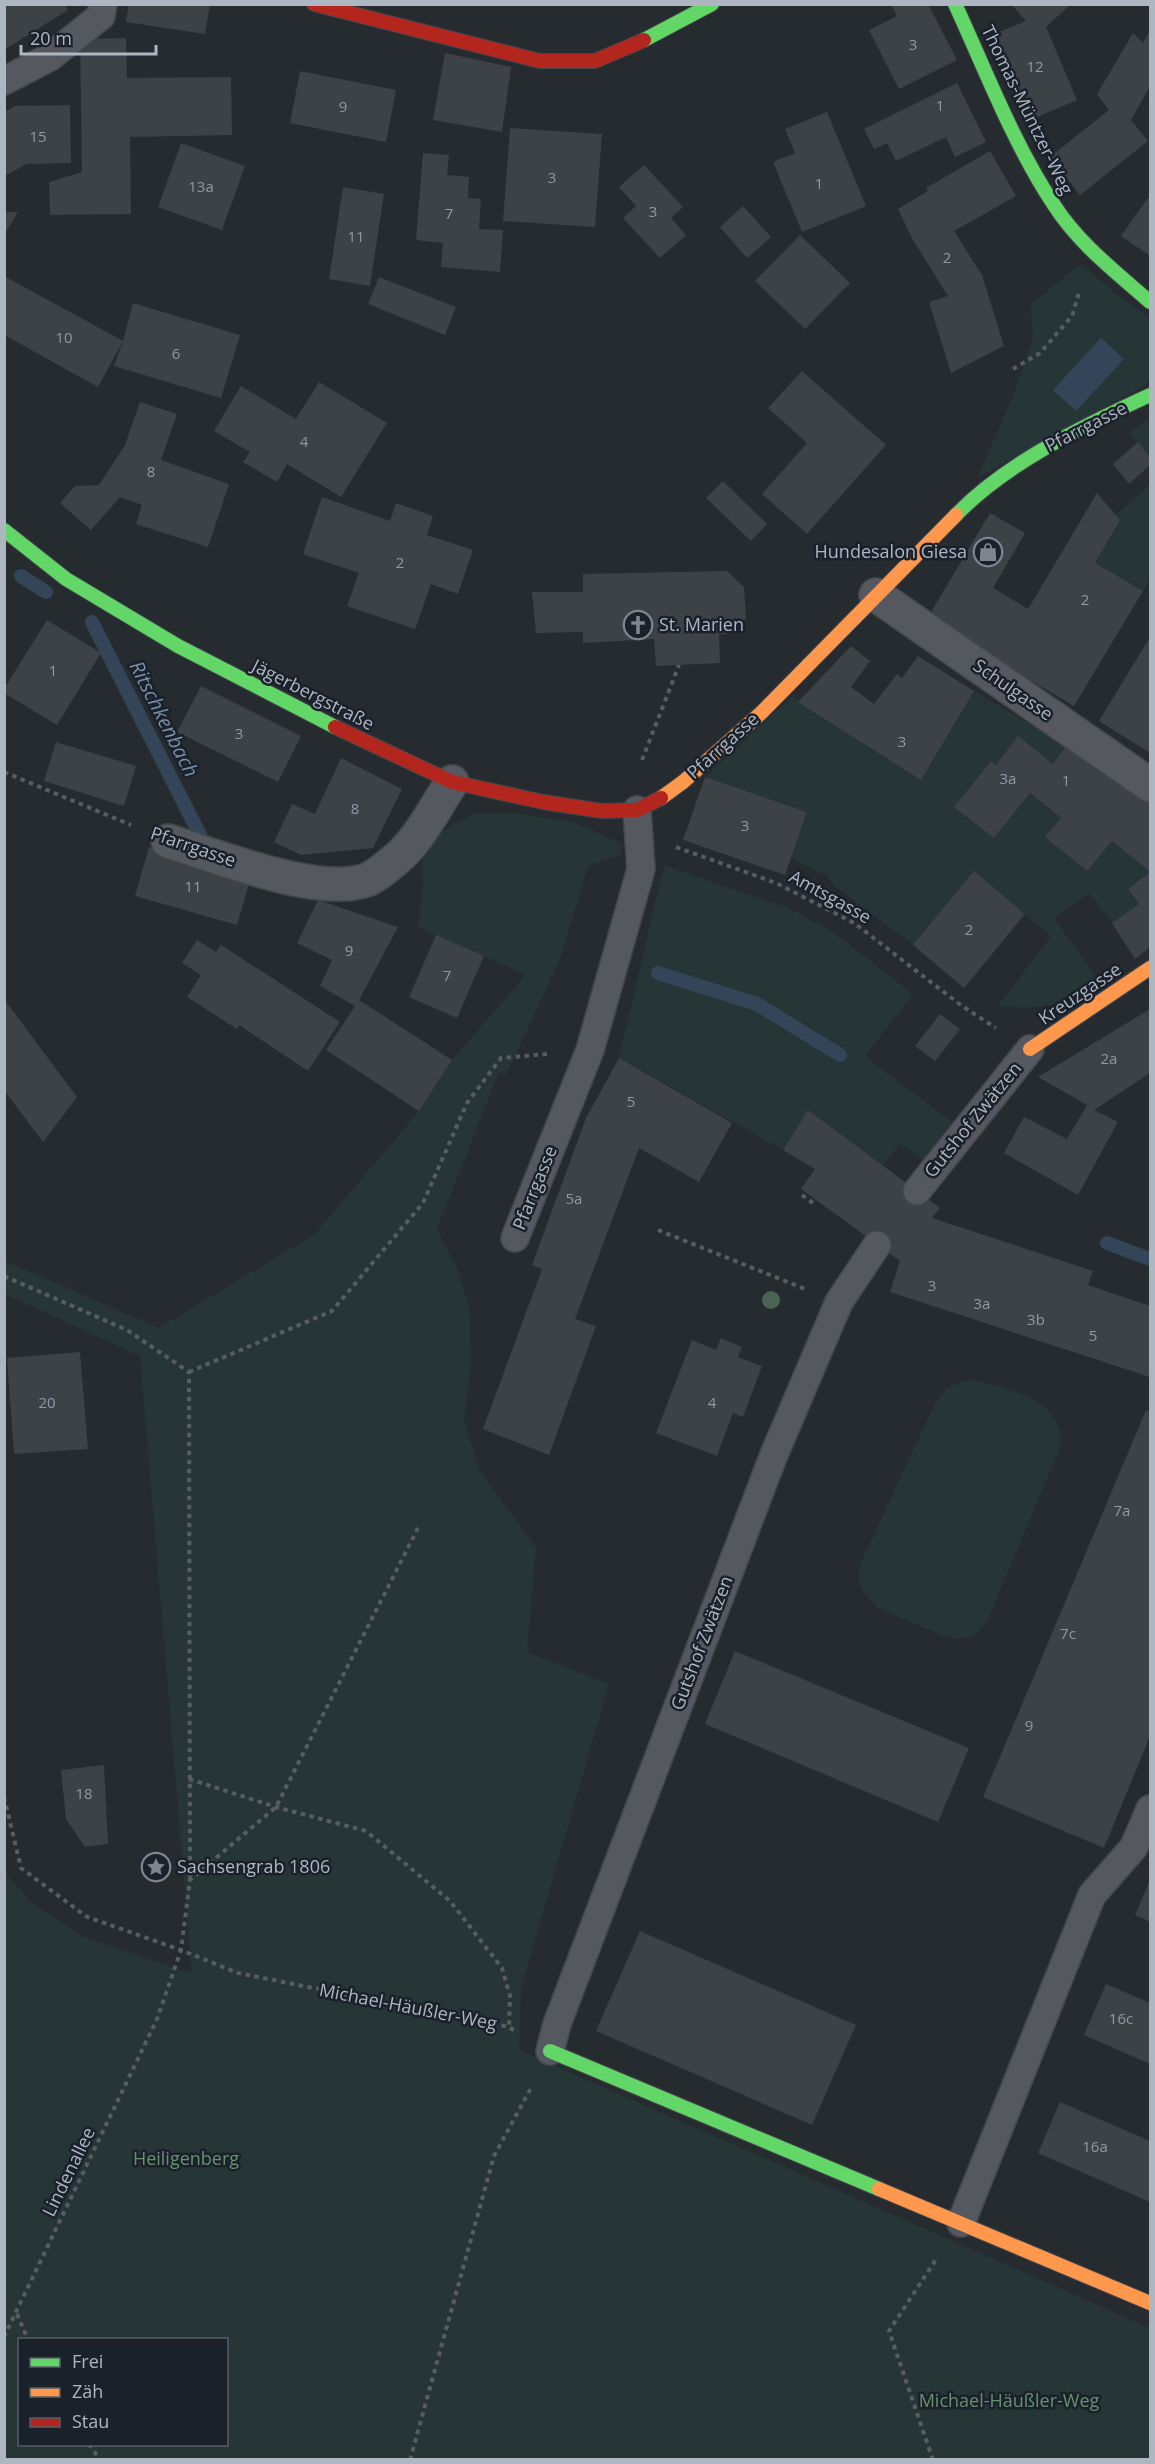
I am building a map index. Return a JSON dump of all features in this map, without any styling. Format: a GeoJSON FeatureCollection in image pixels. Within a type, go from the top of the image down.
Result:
{"type":"FeatureCollection","features":[{"type":"Feature","properties":{"kind":"street"},"geometry":{"type":"LineString","coordinates":[[314,4],[390,13],[540,61],[595,61],[646,39],[712,4]]}},
{"type":"Feature","properties":{"kind":"street","name":"Thomas-Müntzer-Weg"},"geometry":{"type":"LineString","coordinates":[[955,4],[1015,136],[1053,206],[1092,252],[1150,302]]}},
{"type":"Feature","properties":{"kind":"street","name":"Pfarrgasse"},"geometry":{"type":"LineString","coordinates":[[637,810],[652,804],[683,782],[761,713],[963,507],[1026,459],[1102,417],[1150,395]]}},
{"type":"Feature","properties":{"kind":"street","name":"Jägerbergstraße"},"geometry":{"type":"LineString","coordinates":[[4,530],[66,579],[178,646],[306,713],[452,782],[543,802],[603,811],[637,810]]}},
{"type":"Feature","properties":{"kind":"street","name":"Schulgasse"},"geometry":{"type":"LineString","coordinates":[[876,596],[1150,785]]}},
{"type":"Feature","properties":{"kind":"street","name":"Pfarrgasse"},"geometry":{"type":"LineString","coordinates":[[168,841],[297,880],[334,884],[368,879],[397,859],[418,834],[452,782]]}},
{"type":"Feature","properties":{"kind":"street","name":"Kreuzgasse"},"geometry":{"type":"LineString","coordinates":[[1030,1049],[1150,968]]}},
{"type":"Feature","properties":{"kind":"street"},"geometry":{"type":"LineString","coordinates":[[550,2051],[1150,2303]]}},
{"type":"Feature","properties":{"kind":"lane"},"geometry":{"type":"LineString","coordinates":[[4,81],[50,57],[101,16],[103,4]]}},
{"type":"Feature","properties":{"kind":"lane","name":"Pfarrgasse"},"geometry":{"type":"LineString","coordinates":[[515,1238],[590,1050],[641,869],[637,810]]}},
{"type":"Feature","properties":{"kind":"lane","name":"Gutshof Zwätzen"},"geometry":{"type":"LineString","coordinates":[[917,1191],[1030,1049]]}},
{"type":"Feature","properties":{"kind":"lane","name":"Gutshof Zwätzen"},"geometry":{"type":"LineString","coordinates":[[550,2051],[557,2024],[773,1457],[839,1302],[877,1245]]}},
{"type":"Feature","properties":{"kind":"lane"},"geometry":{"type":"LineString","coordinates":[[961,2223],[1092,1895],[1134,1846],[1150,1809]]}},
{"type":"Feature","properties":{"kind":"path"},"geometry":{"type":"LineString","coordinates":[[1012,369],[1040,353],[1072,316],[1092,252]]}},
{"type":"Feature","properties":{"kind":"path"},"geometry":{"type":"LineString","coordinates":[[641,761],[679,665]]}},
{"type":"Feature","properties":{"kind":"path","name":"Pfarrgasse"},"geometry":{"type":"LineString","coordinates":[[4,772],[168,841]]}},
{"type":"Feature","properties":{"kind":"path","name":"Amtsgasse"},"geometry":{"type":"LineString","coordinates":[[667,844],[776,883],[854,924],[962,1006]]}},
{"type":"Feature","properties":{"kind":"path"},"geometry":{"type":"LineString","coordinates":[[4,1276],[127,1330],[189,1372],[332,1311],[423,1203],[467,1103],[501,1058],[590,1050]]}},
{"type":"Feature","properties":{"kind":"path"},"geometry":{"type":"LineString","coordinates":[[802,1195],[813,1203]]}},
{"type":"Feature","properties":{"kind":"path"},"geometry":{"type":"LineString","coordinates":[[658,1230],[783,1280]]}},
{"type":"Feature","properties":{"kind":"path","name":"Lindenallee"},"geometry":{"type":"LineString","coordinates":[[4,2337],[157,2019],[181,1950],[190,1880],[189,1372]]}},
{"type":"Feature","properties":{"kind":"path"},"geometry":{"type":"LineString","coordinates":[[190,1880],[276,1807],[418,1527]]}},
{"type":"Feature","properties":{"kind":"path"},"geometry":{"type":"LineString","coordinates":[[189,1779],[276,1807],[366,1832],[450,1901],[502,1968],[510,1996],[509,2027]]}},
{"type":"Feature","properties":{"kind":"path","name":"Michael-Häußler-Weg"},"geometry":{"type":"LineString","coordinates":[[4,1797],[21,1868],[87,1917],[238,1973],[509,2027],[550,2051]]}},
{"type":"Feature","properties":{"kind":"path"},"geometry":{"type":"LineString","coordinates":[[410,2460],[494,2156],[550,2051]]}},
{"type":"Feature","properties":{"kind":"path"},"geometry":{"type":"LineString","coordinates":[[933,2460],[889,2331],[961,2223]]}},
{"type":"Feature","properties":{"kind":"path"},"geometry":{"type":"LineString","coordinates":[[17,2313],[27,2338]]}},
{"type":"Feature","properties":{"kind":"path"},"geometry":{"type":"LineString","coordinates":[[89,2446],[100,2460]]}},
{"type":"Feature","properties":{"kind":"green space"},"geometry":{"type":"Polygon","coordinates":[[[1081,264],[1120,297],[1150,318],[1150,382],[977,478],[1013,396],[1033,338],[1031,304],[1081,264]]]}},
{"type":"Feature","properties":{"kind":"green space"},"geometry":{"type":"Polygon","coordinates":[[[1150,419],[1150,457],[1128,432],[1150,419]]]}},
{"type":"Feature","properties":{"kind":"green space"},"geometry":{"type":"Polygon","coordinates":[[[1150,485],[1150,580],[1143,591],[1095,563],[1120,520],[1116,515],[1150,485]]]}},
{"type":"Feature","properties":{"kind":"green space"},"geometry":{"type":"Polygon","coordinates":[[[974,691],[1066,746],[1053,764],[1018,737],[996,765],[990,761],[955,807],[994,838],[1030,793],[1061,818],[1046,837],[1087,871],[1112,841],[1150,872],[1128,889],[1139,904],[1112,923],[1089,893],[1054,918],[1100,982],[1074,997],[1051,1005],[998,1006],[1051,936],[974,872],[913,945],[835,886],[827,876],[791,858],[807,812],[705,777],[792,697],[921,780],[974,691]]]}},
{"type":"Feature","properties":{"kind":"green space","name":"Heiligenberg"},"geometry":{"type":"Polygon","coordinates":[[[475,813],[519,814],[572,822],[623,844],[621,855],[588,866],[560,959],[506,1075],[499,1072],[437,1229],[458,1270],[470,1310],[471,1362],[464,1421],[480,1472],[536,1547],[527,1652],[609,1684],[521,1989],[519,2050],[1150,2328],[1150,2459],[5,2459],[4,1861],[8,1876],[34,1905],[82,1936],[192,1974],[140,1356],[5,1294],[5,1261],[159,1328],[315,1234],[419,1111],[452,1060],[526,975],[418,927],[423,887],[422,859],[444,830],[475,813]]]}},
{"type":"Feature","properties":{"kind":"green space"},"geometry":{"type":"Polygon","coordinates":[[[664,865],[788,908],[833,932],[913,994],[865,1056],[952,1122],[923,1160],[900,1143],[883,1166],[808,1110],[783,1150],[619,1058],[664,865]]]}},
{"type":"Feature","properties":{"kind":"green space"},"geometry":{"type":"Polygon","coordinates":[[[975,1380],[1013,1391],[1039,1403],[1056,1421],[1060,1438],[1058,1453],[987,1621],[977,1633],[961,1639],[943,1636],[877,1607],[863,1592],[858,1577],[861,1562],[935,1403],[952,1386],[975,1380]]]}},
{"type":"Feature","properties":{"kind":"water"},"geometry":{"type":"Polygon","coordinates":[[[1101,338],[1124,359],[1076,411],[1053,390],[1101,338]]]}},
{"type":"Feature","properties":{"kind":"building"},"geometry":{"type":"Polygon","coordinates":[[[4,4],[64,4],[68,10],[4,50],[4,4]]]}},
{"type":"Feature","properties":{"kind":"building"},"geometry":{"type":"Polygon","coordinates":[[[129,4],[210,4],[205,34],[126,22],[129,4]]]}},
{"type":"Feature","properties":{"kind":"building"},"geometry":{"type":"Polygon","coordinates":[[[891,4],[928,4],[957,60],[899,89],[869,30],[897,16],[891,4]]]}},
{"type":"Feature","properties":{"kind":"building"},"geometry":{"type":"Polygon","coordinates":[[[1011,4],[1071,4],[1046,27],[1077,100],[1030,120],[994,34],[1026,21],[1011,4]]]}},
{"type":"Feature","properties":{"kind":"building"},"geometry":{"type":"Polygon","coordinates":[[[1150,30],[1150,86],[1131,120],[1148,141],[1080,195],[1050,157],[1109,110],[1097,94],[1133,33],[1143,43],[1150,30]]]}},
{"type":"Feature","properties":{"kind":"building"},"geometry":{"type":"Polygon","coordinates":[[[126,38],[127,78],[231,77],[232,135],[130,137],[131,214],[50,215],[49,182],[82,172],[80,39],[126,38]]]}},
{"type":"Feature","properties":{"kind":"building"},"geometry":{"type":"Polygon","coordinates":[[[445,53],[511,67],[502,132],[433,120],[445,53]]]}},
{"type":"Feature","properties":{"kind":"building"},"geometry":{"type":"Polygon","coordinates":[[[300,71],[396,90],[386,142],[290,123],[300,71]]]}},
{"type":"Feature","properties":{"kind":"building"},"geometry":{"type":"Polygon","coordinates":[[[957,83],[986,142],[955,157],[946,137],[896,161],[887,143],[874,149],[864,129],[957,83]]]}},
{"type":"Feature","properties":{"kind":"building"},"geometry":{"type":"Polygon","coordinates":[[[70,105],[71,163],[27,164],[4,176],[4,112],[15,106],[70,105]]]}},
{"type":"Feature","properties":{"kind":"building"},"geometry":{"type":"Polygon","coordinates":[[[827,112],[866,206],[802,232],[773,162],[795,153],[785,129],[827,112]]]}},
{"type":"Feature","properties":{"kind":"building"},"geometry":{"type":"Polygon","coordinates":[[[510,128],[602,134],[595,227],[503,221],[510,128]]]}},
{"type":"Feature","properties":{"kind":"building"},"geometry":{"type":"Polygon","coordinates":[[[181,143],[245,166],[222,230],[158,207],[181,143]]]}},
{"type":"Feature","properties":{"kind":"building"},"geometry":{"type":"Polygon","coordinates":[[[990,151],[1016,196],[954,231],[982,275],[1004,346],[951,373],[929,302],[948,296],[913,240],[898,209],[928,191],[926,188],[990,151]]]}},
{"type":"Feature","properties":{"kind":"building"},"geometry":{"type":"Polygon","coordinates":[[[423,153],[449,155],[447,175],[469,177],[468,198],[481,199],[479,229],[503,230],[500,272],[441,267],[443,243],[416,240],[423,153]]]}},
{"type":"Feature","properties":{"kind":"building"},"geometry":{"type":"Polygon","coordinates":[[[644,165],[683,207],[671,218],[686,235],[660,258],[623,218],[636,206],[619,187],[644,165]]]}},
{"type":"Feature","properties":{"kind":"building"},"geometry":{"type":"Polygon","coordinates":[[[343,187],[384,194],[370,286],[329,279],[343,187]]]}},
{"type":"Feature","properties":{"kind":"building"},"geometry":{"type":"Polygon","coordinates":[[[1150,195],[1150,256],[1121,236],[1150,195]]]}},
{"type":"Feature","properties":{"kind":"building"},"geometry":{"type":"Polygon","coordinates":[[[743,206],[771,237],[747,258],[720,227],[743,206]]]}},
{"type":"Feature","properties":{"kind":"building"},"geometry":{"type":"Polygon","coordinates":[[[4,212],[18,212],[4,235],[4,212]]]}},
{"type":"Feature","properties":{"kind":"building"},"geometry":{"type":"Polygon","coordinates":[[[800,235],[850,283],[805,329],[755,281],[800,235]]]}},
{"type":"Feature","properties":{"kind":"building"},"geometry":{"type":"Polygon","coordinates":[[[4,276],[123,341],[98,387],[4,335],[4,276]]]}},
{"type":"Feature","properties":{"kind":"building"},"geometry":{"type":"Polygon","coordinates":[[[379,277],[456,307],[445,335],[368,304],[379,277]]]}},
{"type":"Feature","properties":{"kind":"building"},"geometry":{"type":"Polygon","coordinates":[[[133,303],[240,335],[221,398],[114,366],[133,303]]]}},
{"type":"Feature","properties":{"kind":"building"},"geometry":{"type":"Polygon","coordinates":[[[802,371],[886,445],[807,534],[762,494],[807,443],[768,408],[802,371]]]}},
{"type":"Feature","properties":{"kind":"building"},"geometry":{"type":"Polygon","coordinates":[[[319,382],[387,423],[341,497],[287,464],[277,482],[243,462],[250,452],[214,431],[241,386],[296,419],[319,382]]]}},
{"type":"Feature","properties":{"kind":"building"},"geometry":{"type":"Polygon","coordinates":[[[140,402],[177,414],[161,460],[229,484],[208,547],[136,524],[142,505],[120,497],[91,530],[60,503],[75,486],[99,485],[125,445],[140,402]]]}},
{"type":"Feature","properties":{"kind":"building"},"geometry":{"type":"Polygon","coordinates":[[[1138,442],[1150,457],[1150,465],[1129,484],[1113,464],[1138,442]]]}},
{"type":"Feature","properties":{"kind":"building"},"geometry":{"type":"Polygon","coordinates":[[[723,481],[767,524],[751,541],[706,498],[723,481]]]}},
{"type":"Feature","properties":{"kind":"building"},"geometry":{"type":"Polygon","coordinates":[[[1097,493],[1120,520],[1095,563],[1143,591],[1074,706],[927,619],[990,513],[1025,533],[993,588],[1028,609],[1097,493]]]}},
{"type":"Feature","properties":{"kind":"building"},"geometry":{"type":"Polygon","coordinates":[[[322,497],[390,521],[396,503],[433,516],[427,535],[473,550],[458,594],[431,584],[415,629],[347,606],[359,573],[303,554],[322,497]]]}},
{"type":"Feature","properties":{"kind":"building","name":"St. Marien"},"geometry":{"type":"Polygon","coordinates":[[[727,571],[744,587],[746,618],[733,633],[719,635],[720,663],[656,666],[654,639],[583,643],[583,632],[536,633],[532,592],[583,592],[583,574],[727,571]]]}},
{"type":"Feature","properties":{"kind":"building"},"geometry":{"type":"Polygon","coordinates":[[[47,620],[101,653],[57,725],[4,693],[4,689],[47,620]]]}},
{"type":"Feature","properties":{"kind":"building"},"geometry":{"type":"Polygon","coordinates":[[[1150,637],[1150,753],[1099,721],[1150,637]]]}},
{"type":"Feature","properties":{"kind":"building"},"geometry":{"type":"Polygon","coordinates":[[[851,646],[870,661],[851,687],[874,704],[897,674],[902,678],[918,656],[974,691],[921,780],[798,702],[851,646]]]}},
{"type":"Feature","properties":{"kind":"building"},"geometry":{"type":"Polygon","coordinates":[[[201,686],[301,736],[278,782],[177,732],[201,686]]]}},
{"type":"Feature","properties":{"kind":"building"},"geometry":{"type":"Polygon","coordinates":[[[1018,736],[1053,764],[1066,746],[1150,796],[1150,872],[1112,841],[1087,871],[1045,837],[1061,818],[1030,793],[994,838],[954,807],[991,761],[996,765],[1018,736]]]}},
{"type":"Feature","properties":{"kind":"building"},"geometry":{"type":"Polygon","coordinates":[[[56,742],[136,766],[124,806],[44,781],[56,742]]]}},
{"type":"Feature","properties":{"kind":"building"},"geometry":{"type":"Polygon","coordinates":[[[341,758],[402,789],[373,848],[301,855],[274,842],[292,804],[315,814],[341,758]]]}},
{"type":"Feature","properties":{"kind":"building"},"geometry":{"type":"Polygon","coordinates":[[[705,777],[807,812],[785,875],[683,840],[705,777]]]}},
{"type":"Feature","properties":{"kind":"building"},"geometry":{"type":"Polygon","coordinates":[[[149,847],[251,877],[237,925],[135,896],[149,847]]]}},
{"type":"Feature","properties":{"kind":"building"},"geometry":{"type":"Polygon","coordinates":[[[974,871],[1025,914],[964,988],[913,945],[974,871]]]}},
{"type":"Feature","properties":{"kind":"building"},"geometry":{"type":"Polygon","coordinates":[[[1150,872],[1150,947],[1135,959],[1112,923],[1139,904],[1128,889],[1150,872]]]}},
{"type":"Feature","properties":{"kind":"building"},"geometry":{"type":"Polygon","coordinates":[[[318,900],[398,927],[359,1000],[452,1060],[419,1111],[326,1050],[355,1006],[320,986],[332,960],[297,943],[318,900]]]}},
{"type":"Feature","properties":{"kind":"building"},"geometry":{"type":"Polygon","coordinates":[[[436,935],[484,956],[457,1018],[409,997],[436,935]]]}},
{"type":"Feature","properties":{"kind":"building"},"geometry":{"type":"Polygon","coordinates":[[[197,940],[216,952],[221,945],[340,1022],[308,1071],[239,1025],[237,1029],[187,997],[201,975],[182,963],[197,940]]]}},
{"type":"Feature","properties":{"kind":"building"},"geometry":{"type":"Polygon","coordinates":[[[4,999],[77,1097],[43,1142],[4,1090],[4,999]]]}},
{"type":"Feature","properties":{"kind":"building"},"geometry":{"type":"Polygon","coordinates":[[[1150,1009],[1150,1073],[1094,1110],[1118,1122],[1078,1195],[1004,1153],[1024,1117],[1067,1139],[1087,1105],[1038,1077],[1150,1009]]]}},
{"type":"Feature","properties":{"kind":"building"},"geometry":{"type":"Polygon","coordinates":[[[940,1014],[960,1029],[935,1061],[915,1046],[940,1014]]]}},
{"type":"Feature","properties":{"kind":"building"},"geometry":{"type":"Polygon","coordinates":[[[619,1058],[732,1123],[699,1182],[639,1148],[575,1319],[596,1326],[549,1455],[483,1429],[542,1269],[532,1265],[586,1118],[619,1058]]]}},
{"type":"Feature","properties":{"kind":"building"},"geometry":{"type":"Polygon","coordinates":[[[808,1110],[940,1208],[932,1218],[1093,1271],[1088,1285],[1150,1306],[1150,1377],[890,1292],[900,1261],[801,1189],[815,1169],[783,1150],[808,1110]]]}},
{"type":"Feature","properties":{"kind":"building"},"geometry":{"type":"Polygon","coordinates":[[[721,1338],[742,1347],[738,1357],[762,1366],[743,1417],[733,1413],[717,1456],[656,1433],[692,1340],[716,1350],[721,1338]]]}},
{"type":"Feature","properties":{"kind":"building"},"geometry":{"type":"Polygon","coordinates":[[[80,1352],[88,1449],[14,1454],[7,1358],[80,1352]]]}},
{"type":"Feature","properties":{"kind":"building"},"geometry":{"type":"Polygon","coordinates":[[[1146,1410],[1150,1412],[1150,1736],[1104,1848],[983,1797],[1146,1410]]]}},
{"type":"Feature","properties":{"kind":"building"},"geometry":{"type":"Polygon","coordinates":[[[735,1651],[969,1748],[938,1822],[705,1724],[735,1651]]]}},
{"type":"Feature","properties":{"kind":"building"},"geometry":{"type":"Polygon","coordinates":[[[104,1765],[108,1844],[85,1847],[66,1819],[61,1770],[104,1765]]]}},
{"type":"Feature","properties":{"kind":"building"},"geometry":{"type":"Polygon","coordinates":[[[1150,1880],[1150,1922],[1135,1915],[1150,1880]]]}},
{"type":"Feature","properties":{"kind":"building"},"geometry":{"type":"Polygon","coordinates":[[[640,1931],[856,2025],[812,2125],[596,2031],[640,1931]]]}},
{"type":"Feature","properties":{"kind":"building"},"geometry":{"type":"Polygon","coordinates":[[[1106,1984],[1150,2003],[1150,2064],[1084,2035],[1106,1984]]]}},
{"type":"Feature","properties":{"kind":"building"},"geometry":{"type":"Polygon","coordinates":[[[1060,2102],[1150,2141],[1150,2202],[1038,2153],[1060,2102]]]}},
{"type":"Feature","properties":{"kind":"waterway","name":"Ritschkenbach"},"geometry":{"type":"LineString","coordinates":[[21,576],[46,592]]}},
{"type":"Feature","properties":{"kind":"waterway","name":"Ritschkenbach"},"geometry":{"type":"LineString","coordinates":[[92,622],[200,835]]}},
{"type":"Feature","properties":{"kind":"waterway","name":"Ritschkenbach"},"geometry":{"type":"LineString","coordinates":[[658,973],[757,1004],[840,1055]]}},
{"type":"Feature","properties":{"kind":"waterway","name":"Ritschkenbach"},"geometry":{"type":"LineString","coordinates":[[1107,1243],[1150,1259]]}},
{"type":"Feature","properties":{"kind":"traffic: fast"},"geometry":{"type":"LineString","coordinates":[[644,40],[712,4]]}},
{"type":"Feature","properties":{"kind":"traffic: fast"},"geometry":{"type":"LineString","coordinates":[[955,4],[1013,132],[1054,205],[1086,245],[1150,302]]}},
{"type":"Feature","properties":{"kind":"traffic: fast"},"geometry":{"type":"LineString","coordinates":[[956,515],[976,496],[1022,462],[1073,432],[1150,395]]}},
{"type":"Feature","properties":{"kind":"traffic: fast"},"geometry":{"type":"LineString","coordinates":[[4,530],[66,579],[178,646],[335,727]]}},
{"type":"Feature","properties":{"kind":"traffic: fast"},"geometry":{"type":"LineString","coordinates":[[550,2051],[879,2189]]}},
{"type":"Feature","properties":{"kind":"traffic: slow"},"geometry":{"type":"LineString","coordinates":[[661,798],[683,782],[761,713],[956,515]]}},
{"type":"Feature","properties":{"kind":"traffic: slow"},"geometry":{"type":"LineString","coordinates":[[1030,1049],[1150,968]]}},
{"type":"Feature","properties":{"kind":"traffic: slow"},"geometry":{"type":"LineString","coordinates":[[879,2189],[1150,2303]]}},
{"type":"Feature","properties":{"kind":"traffic: jam"},"geometry":{"type":"LineString","coordinates":[[314,4],[540,61],[595,61],[644,40]]}},
{"type":"Feature","properties":{"kind":"traffic: jam"},"geometry":{"type":"LineString","coordinates":[[335,727],[452,782],[543,802],[602,811],[637,810],[661,798]]}},
{"type":"Feature","properties":{"kind":"place","name":"Hundesalon Giesa"},"geometry":{"type":"Point","coordinates":[988,552]}},
{"type":"Feature","properties":{"kind":"place","name":"St. Marien"},"geometry":{"type":"Point","coordinates":[638,625]}},
{"type":"Feature","properties":{"kind":"place","name":"Sachsengrab 1806"},"geometry":{"type":"Point","coordinates":[156,1867]}}]}
